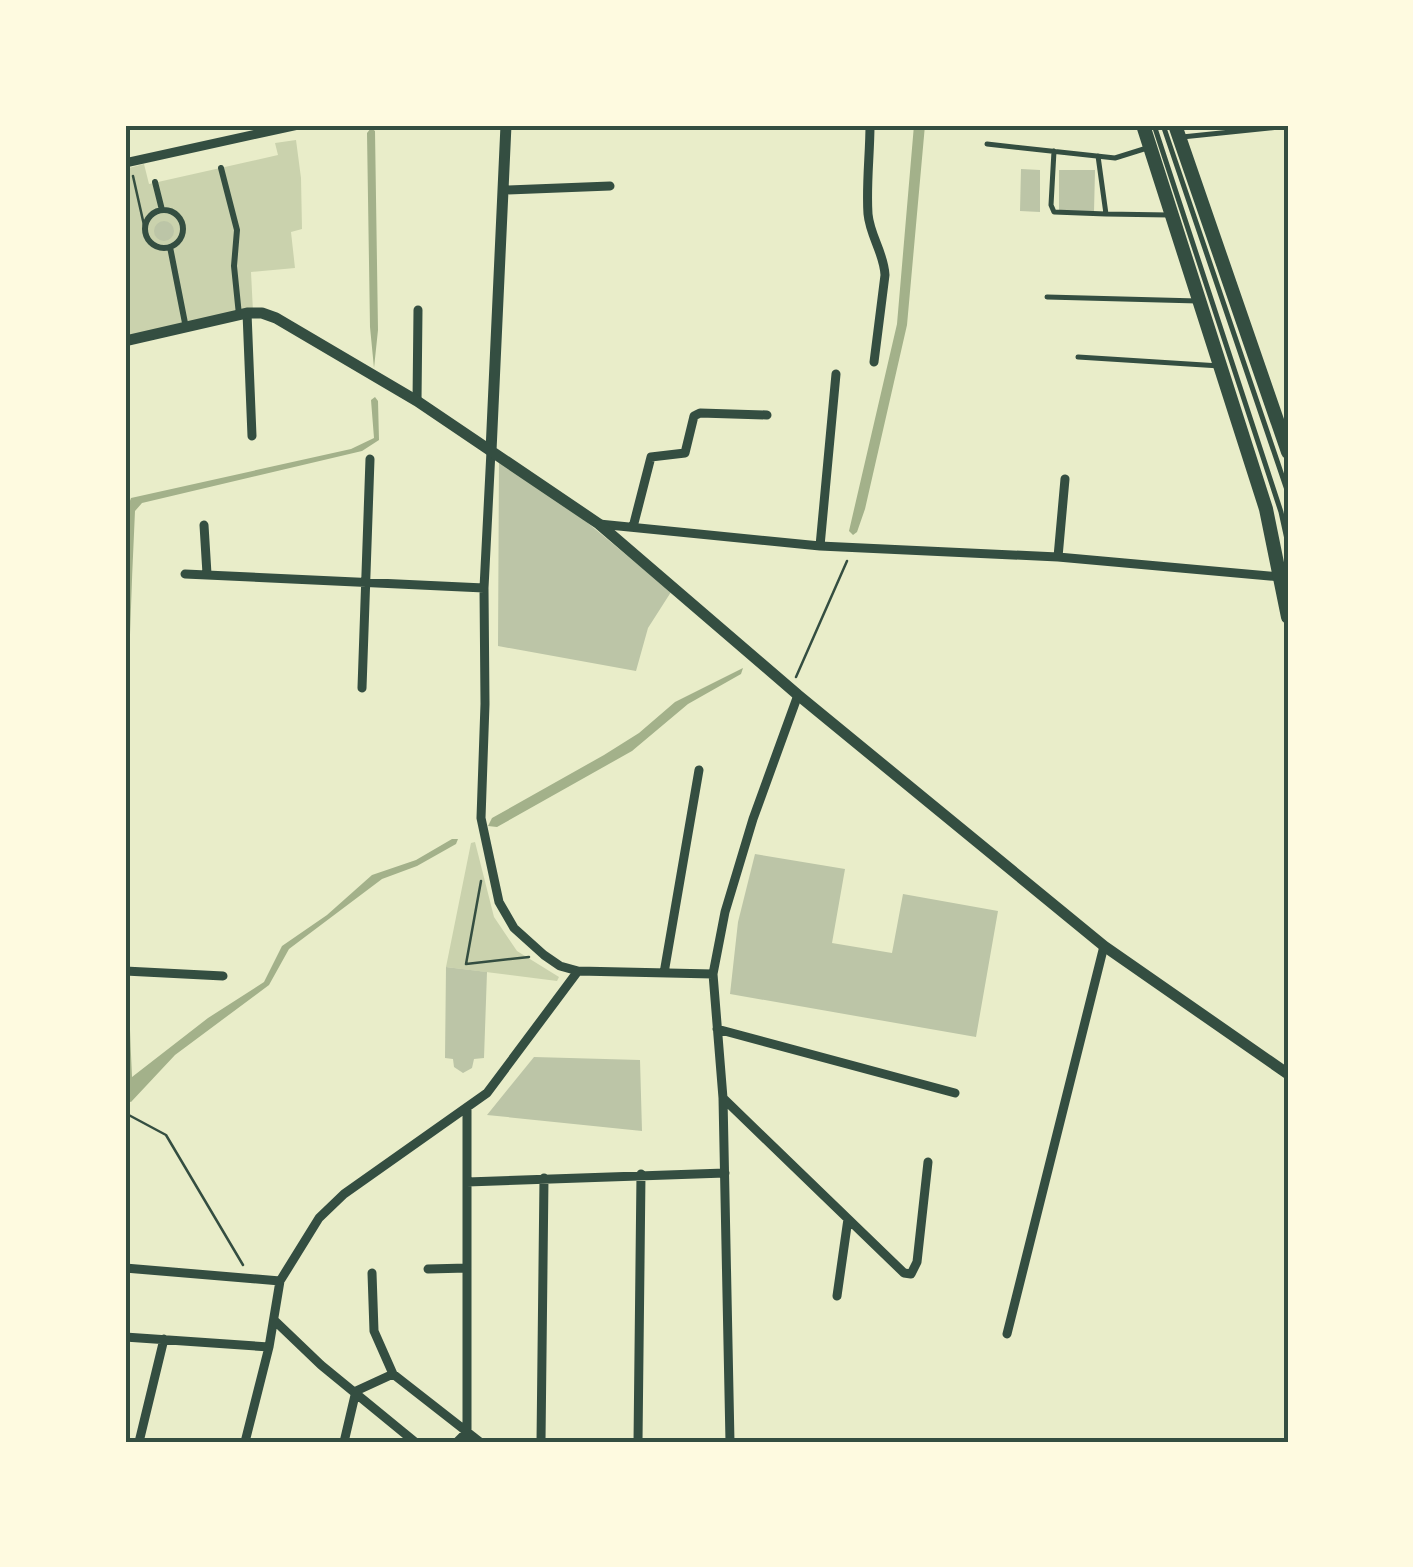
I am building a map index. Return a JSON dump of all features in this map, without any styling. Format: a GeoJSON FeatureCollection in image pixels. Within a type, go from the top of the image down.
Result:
{"type":"FeatureCollection","features":[{"type":"Feature","properties":{"kind":"main road"},"geometry":{"type":"LineString","coordinates":[[1143,125],[1266,509],[1288,617]]}},
{"type":"Feature","properties":{"kind":"main road"},"geometry":{"type":"LineString","coordinates":[[1177,131],[1288,452]]}},
{"type":"Feature","properties":{"kind":"street"},"geometry":{"type":"LineString","coordinates":[[125,163],[298,125]]}},
{"type":"Feature","properties":{"kind":"street"},"geometry":{"type":"LineString","coordinates":[[506,125],[484,588],[481,818],[487,850],[500,902],[514,928],[560,966],[578,971],[712,974]]}},
{"type":"Feature","properties":{"kind":"street"},"geometry":{"type":"LineString","coordinates":[[870,125],[868,216],[885,275],[874,362]]}},
{"type":"Feature","properties":{"kind":"street"},"geometry":{"type":"LineString","coordinates":[[222,168],[236,230],[234,266],[243,314],[252,436]]}},
{"type":"Feature","properties":{"kind":"street"},"geometry":{"type":"LineString","coordinates":[[155,182],[162,210]]}},
{"type":"Feature","properties":{"kind":"street"},"geometry":{"type":"LineString","coordinates":[[504,190],[610,186]]}},
{"type":"Feature","properties":{"kind":"street"},"geometry":{"type":"LineString","coordinates":[[162,210],[177,215],[183,226],[180,238],[170,246],[153,244],[146,234],[149,217],[162,210]]}},
{"type":"Feature","properties":{"kind":"street"},"geometry":{"type":"LineString","coordinates":[[170,246],[186,329]]}},
{"type":"Feature","properties":{"kind":"street"},"geometry":{"type":"LineString","coordinates":[[417,401],[418,310]]}},
{"type":"Feature","properties":{"kind":"street"},"geometry":{"type":"LineString","coordinates":[[125,341],[262,313],[417,401],[599,524],[794,691],[1104,946],[1288,1074]]}},
{"type":"Feature","properties":{"kind":"street"},"geometry":{"type":"LineString","coordinates":[[820,546],[836,374]]}},
{"type":"Feature","properties":{"kind":"street"},"geometry":{"type":"LineString","coordinates":[[634,528],[651,457],[685,452],[694,416],[767,415]]}},
{"type":"Feature","properties":{"kind":"street"},"geometry":{"type":"LineString","coordinates":[[362,688],[370,460]]}},
{"type":"Feature","properties":{"kind":"street"},"geometry":{"type":"LineString","coordinates":[[1058,557],[1064,478]]}},
{"type":"Feature","properties":{"kind":"street"},"geometry":{"type":"LineString","coordinates":[[599,524],[820,546],[1058,557],[1282,578]]}},
{"type":"Feature","properties":{"kind":"street"},"geometry":{"type":"LineString","coordinates":[[204,525],[207,574]]}},
{"type":"Feature","properties":{"kind":"street"},"geometry":{"type":"LineString","coordinates":[[185,574],[484,588]]}},
{"type":"Feature","properties":{"kind":"street"},"geometry":{"type":"LineString","coordinates":[[730,1442],[722,1098],[712,974],[725,912],[794,691]]}},
{"type":"Feature","properties":{"kind":"street"},"geometry":{"type":"LineString","coordinates":[[664,973],[699,770]]}},
{"type":"Feature","properties":{"kind":"street"},"geometry":{"type":"LineString","coordinates":[[1007,1334],[1104,946]]}},
{"type":"Feature","properties":{"kind":"street"},"geometry":{"type":"LineString","coordinates":[[131,971],[223,976]]}},
{"type":"Feature","properties":{"kind":"street"},"geometry":{"type":"LineString","coordinates":[[245,1442],[280,1281],[320,1218],[344,1194],[487,1093],[578,971]]}},
{"type":"Feature","properties":{"kind":"street"},"geometry":{"type":"LineString","coordinates":[[717,1029],[956,1093]]}},
{"type":"Feature","properties":{"kind":"street"},"geometry":{"type":"LineString","coordinates":[[722,1098],[904,1273],[910,1274],[917,1262],[928,1162]]}},
{"type":"Feature","properties":{"kind":"street"},"geometry":{"type":"LineString","coordinates":[[457,1442],[467,1432],[467,1107]]}},
{"type":"Feature","properties":{"kind":"street"},"geometry":{"type":"LineString","coordinates":[[467,1182],[724,1173]]}},
{"type":"Feature","properties":{"kind":"street"},"geometry":{"type":"LineString","coordinates":[[638,1442],[641,1174]]}},
{"type":"Feature","properties":{"kind":"street"},"geometry":{"type":"LineString","coordinates":[[542,1442],[544,1178]]}},
{"type":"Feature","properties":{"kind":"street"},"geometry":{"type":"LineString","coordinates":[[837,1296],[848,1219]]}},
{"type":"Feature","properties":{"kind":"street"},"geometry":{"type":"LineString","coordinates":[[125,1268],[280,1281]]}},
{"type":"Feature","properties":{"kind":"street"},"geometry":{"type":"LineString","coordinates":[[428,1269],[467,1268]]}},
{"type":"Feature","properties":{"kind":"street"},"geometry":{"type":"LineString","coordinates":[[372,1274],[374,1332],[393,1374],[480,1442]]}},
{"type":"Feature","properties":{"kind":"street"},"geometry":{"type":"LineString","coordinates":[[274,1320],[414,1442]]}},
{"type":"Feature","properties":{"kind":"street"},"geometry":{"type":"LineString","coordinates":[[125,1336],[268,1347]]}},
{"type":"Feature","properties":{"kind":"street"},"geometry":{"type":"LineString","coordinates":[[139,1442],[164,1339]]}},
{"type":"Feature","properties":{"kind":"street"},"geometry":{"type":"LineString","coordinates":[[356,1392],[393,1374]]}},
{"type":"Feature","properties":{"kind":"street"},"geometry":{"type":"LineString","coordinates":[[344,1442],[356,1392]]}},
{"type":"Feature","properties":{"kind":"lane"},"geometry":{"type":"LineString","coordinates":[[1154,125],[1288,544]]}},
{"type":"Feature","properties":{"kind":"lane"},"geometry":{"type":"LineString","coordinates":[[1163,125],[1288,493]]}},
{"type":"Feature","properties":{"kind":"lane"},"geometry":{"type":"LineString","coordinates":[[1177,131],[1288,126]]}},
{"type":"Feature","properties":{"kind":"lane"},"geometry":{"type":"LineString","coordinates":[[987,144],[1114,158],[1150,147]]}},
{"type":"Feature","properties":{"kind":"lane"},"geometry":{"type":"LineString","coordinates":[[1054,152],[1054,212],[1172,216]]}},
{"type":"Feature","properties":{"kind":"lane"},"geometry":{"type":"LineString","coordinates":[[1098,156],[1106,214]]}},
{"type":"Feature","properties":{"kind":"lane"},"geometry":{"type":"LineString","coordinates":[[1046,297],[1199,301]]}},
{"type":"Feature","properties":{"kind":"lane"},"geometry":{"type":"LineString","coordinates":[[1078,358],[1220,366]]}},
{"type":"Feature","properties":{"kind":"path"},"geometry":{"type":"LineString","coordinates":[[132,172],[146,234]]}},
{"type":"Feature","properties":{"kind":"path"},"geometry":{"type":"LineString","coordinates":[[794,691],[853,546]]}},
{"type":"Feature","properties":{"kind":"path"},"geometry":{"type":"LineString","coordinates":[[487,850],[466,964],[544,956]]}},
{"type":"Feature","properties":{"kind":"path"},"geometry":{"type":"LineString","coordinates":[[125,1113],[166,1135],[252,1279]]}},
{"type":"Feature","properties":{"kind":"shaded area"},"geometry":{"type":"Polygon","coordinates":[[[914,125],[925,125],[907,325],[865,509],[853,535],[849,531],[897,324],[914,125]]]}},
{"type":"Feature","properties":{"kind":"shaded area"},"geometry":{"type":"Polygon","coordinates":[[[371,128],[375,131],[378,330],[374,368],[367,133],[371,128]]]}},
{"type":"Feature","properties":{"kind":"shaded area"},"geometry":{"type":"Polygon","coordinates":[[[296,140],[302,229],[291,232],[295,268],[251,272],[253,312],[125,344],[125,169],[144,164],[149,184],[278,155],[275,143],[296,140]]]}},
{"type":"Feature","properties":{"kind":"shaded area"},"geometry":{"type":"Polygon","coordinates":[[[375,397],[379,440],[362,451],[142,503],[135,511],[127,794],[132,1077],[208,1018],[264,982],[282,946],[327,915],[372,875],[416,860],[458,839],[456,844],[417,866],[382,879],[289,949],[269,985],[175,1055],[131,1102],[125,1100],[127,509],[131,498],[351,449],[374,438],[371,400],[375,397]]]}},
{"type":"Feature","properties":{"kind":"shaded area"},"geometry":{"type":"Polygon","coordinates":[[[743,668],[741,674],[688,704],[632,751],[497,827],[488,826],[492,818],[639,733],[675,702],[743,668]]]}},
{"type":"Feature","properties":{"kind":"shaded area"},"geometry":{"type":"Polygon","coordinates":[[[475,842],[494,917],[517,951],[559,977],[557,981],[446,967],[471,843],[475,842]]]}},
{"type":"Feature","properties":{"kind":"building"},"geometry":{"type":"Polygon","coordinates":[[[1021,169],[1040,170],[1040,212],[1020,211],[1021,169]]]}},
{"type":"Feature","properties":{"kind":"building"},"geometry":{"type":"Polygon","coordinates":[[[1059,170],[1095,170],[1094,212],[1059,212],[1059,170]]]}},
{"type":"Feature","properties":{"kind":"building"},"geometry":{"type":"Polygon","coordinates":[[[164,221],[174,231],[164,241],[154,231],[164,221]]]}},
{"type":"Feature","properties":{"kind":"building"},"geometry":{"type":"Polygon","coordinates":[[[499,461],[583,519],[671,592],[648,628],[636,671],[498,646],[499,461]]]}},
{"type":"Feature","properties":{"kind":"building"},"geometry":{"type":"Polygon","coordinates":[[[755,854],[845,869],[832,943],[892,953],[903,894],[998,911],[976,1037],[730,994],[738,922],[755,854]]]}},
{"type":"Feature","properties":{"kind":"building"},"geometry":{"type":"Polygon","coordinates":[[[446,967],[487,972],[484,1058],[474,1059],[472,1068],[463,1073],[454,1067],[453,1059],[445,1058],[446,967]]]}},
{"type":"Feature","properties":{"kind":"building"},"geometry":{"type":"Polygon","coordinates":[[[534,1057],[640,1060],[642,1131],[487,1115],[534,1057]]]}}]}
